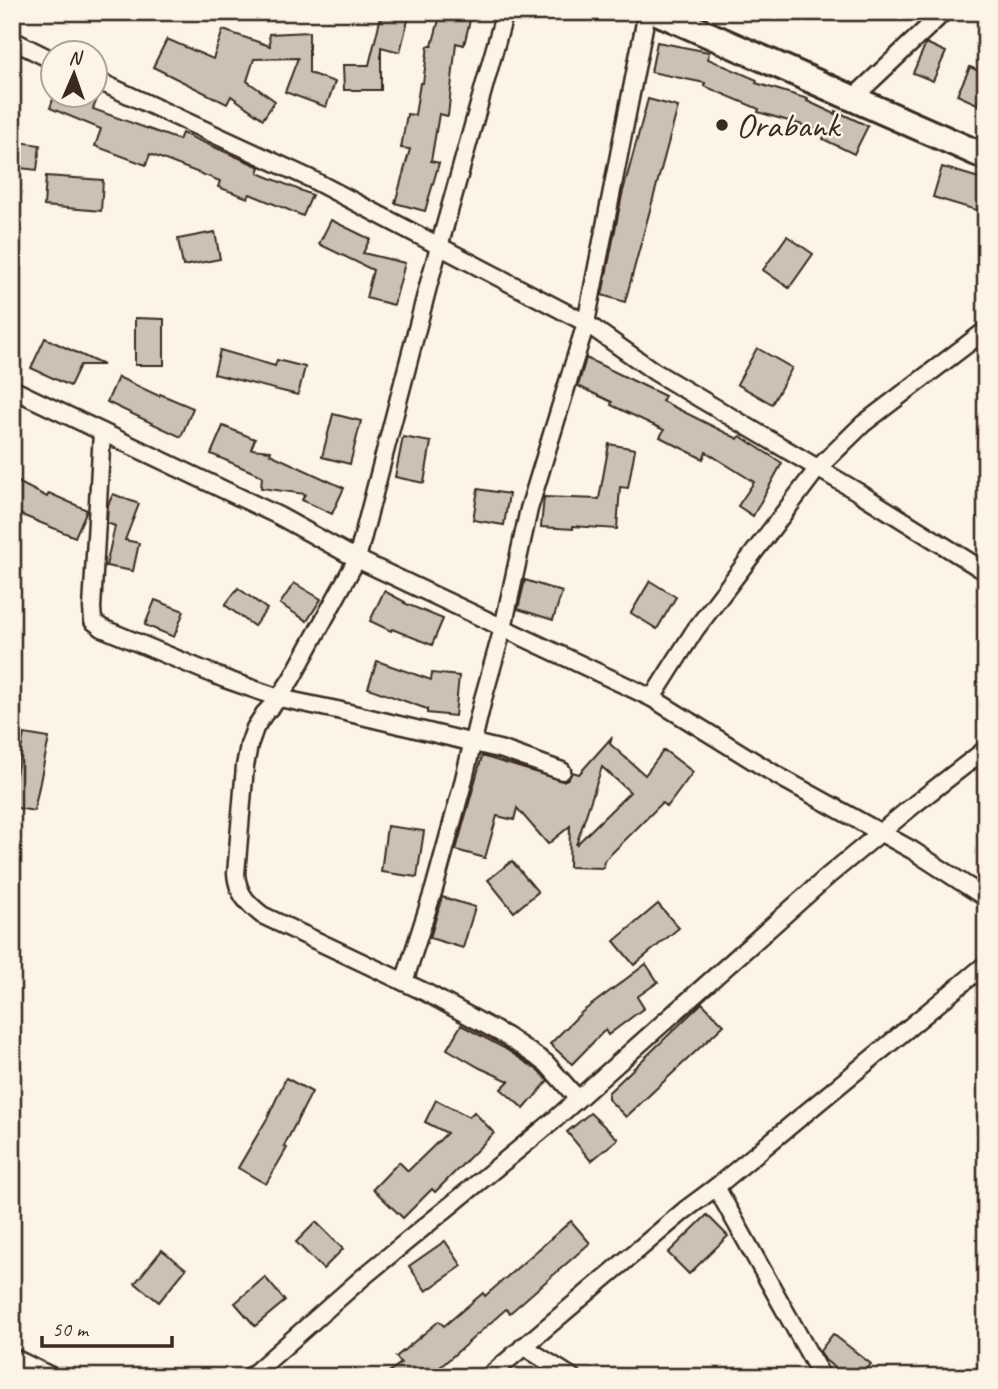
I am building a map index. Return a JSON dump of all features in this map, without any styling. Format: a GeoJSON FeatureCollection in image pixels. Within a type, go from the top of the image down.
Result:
{"type":"FeatureCollection","features":[{"type":"Feature","properties":{"kind":"main road"},"geometry":{"type":"LineString","coordinates":[[657,12],[986,157]]}},
{"type":"Feature","properties":{"kind":"street"},"geometry":{"type":"LineString","coordinates":[[505,12],[357,559],[279,698],[255,727],[249,745],[236,874],[237,888],[247,904],[262,915],[404,982],[506,1036],[546,1063],[577,1098]]}},
{"type":"Feature","properties":{"kind":"street"},"geometry":{"type":"LineString","coordinates":[[404,982],[434,889],[503,628],[529,509],[586,323],[647,12]]}},
{"type":"Feature","properties":{"kind":"street"},"geometry":{"type":"LineString","coordinates":[[852,99],[944,12]]}},
{"type":"Feature","properties":{"kind":"street"},"geometry":{"type":"LineString","coordinates":[[12,40],[38,53]]}},
{"type":"Feature","properties":{"kind":"street"},"geometry":{"type":"LineString","coordinates":[[108,85],[309,178],[586,323],[655,372],[818,468],[986,572]]}},
{"type":"Feature","properties":{"kind":"street"},"geometry":{"type":"LineString","coordinates":[[652,698],[695,630],[818,468],[863,424],[986,330]]}},
{"type":"Feature","properties":{"kind":"street"},"geometry":{"type":"LineString","coordinates":[[12,389],[279,516],[357,559],[652,698],[778,776],[880,832],[986,898]]}},
{"type":"Feature","properties":{"kind":"street"},"geometry":{"type":"LineString","coordinates":[[102,432],[92,608],[93,621],[102,628],[279,698],[349,712],[472,743],[521,756],[562,772]]}},
{"type":"Feature","properties":{"kind":"street"},"geometry":{"type":"LineString","coordinates":[[250,1377],[362,1278],[552,1122],[880,832],[986,749]]}},
{"type":"Feature","properties":{"kind":"street"},"geometry":{"type":"LineString","coordinates":[[488,1377],[685,1210],[986,964]]}},
{"type":"Feature","properties":{"kind":"street"},"geometry":{"type":"LineString","coordinates":[[716,1187],[822,1377]]}},
{"type":"Feature","properties":{"kind":"street"},"geometry":{"type":"LineString","coordinates":[[523,1346],[572,1377]]}},
{"type":"Feature","properties":{"kind":"street"},"geometry":{"type":"LineString","coordinates":[[12,1357],[53,1377]]}},
{"type":"Feature","properties":{"kind":"building"},"geometry":{"type":"Polygon","coordinates":[[[382,12],[410,12],[400,52],[381,47],[381,90],[344,90],[343,65],[369,65],[382,12]]]}},
{"type":"Feature","properties":{"kind":"building"},"geometry":{"type":"Polygon","coordinates":[[[441,12],[472,12],[464,45],[456,43],[448,116],[439,114],[431,161],[439,163],[425,211],[395,203],[410,149],[401,148],[407,114],[415,115],[428,46],[432,46],[441,12]]]}},
{"type":"Feature","properties":{"kind":"building"},"geometry":{"type":"Polygon","coordinates":[[[223,30],[270,46],[269,34],[309,32],[309,73],[335,82],[326,107],[285,92],[298,58],[254,59],[247,81],[275,101],[263,119],[231,96],[227,104],[153,67],[167,39],[213,59],[223,30]]]}},
{"type":"Feature","properties":{"kind":"building"},"geometry":{"type":"Polygon","coordinates":[[[657,42],[709,52],[708,59],[757,80],[756,83],[808,99],[807,101],[835,114],[836,111],[868,126],[854,154],[823,139],[826,132],[758,112],[759,109],[704,86],[705,83],[651,72],[657,42]]]}},
{"type":"Feature","properties":{"kind":"building"},"geometry":{"type":"Polygon","coordinates":[[[926,43],[946,52],[933,81],[913,73],[926,43]]]}},
{"type":"Feature","properties":{"kind":"building"},"geometry":{"type":"Polygon","coordinates":[[[970,67],[986,74],[986,108],[957,95],[970,67]]]}},
{"type":"Feature","properties":{"kind":"building"},"geometry":{"type":"Polygon","coordinates":[[[648,99],[678,107],[625,302],[602,295],[622,195],[648,99]]]}},
{"type":"Feature","properties":{"kind":"building"},"geometry":{"type":"Polygon","coordinates":[[[50,108],[93,108],[179,140],[182,133],[260,167],[258,173],[312,195],[303,216],[250,194],[248,198],[218,187],[220,181],[150,154],[146,165],[95,146],[101,129],[50,108]]]}},
{"type":"Feature","properties":{"kind":"building"},"geometry":{"type":"Polygon","coordinates":[[[12,141],[40,145],[37,170],[12,167],[12,141]]]}},
{"type":"Feature","properties":{"kind":"building"},"geometry":{"type":"Polygon","coordinates":[[[942,167],[986,180],[986,213],[933,197],[942,167]]]}},
{"type":"Feature","properties":{"kind":"building"},"geometry":{"type":"Polygon","coordinates":[[[46,176],[103,180],[101,211],[44,206],[46,176]]]}},
{"type":"Feature","properties":{"kind":"building"},"geometry":{"type":"Polygon","coordinates":[[[331,220],[370,239],[363,253],[405,263],[394,305],[366,298],[373,270],[319,244],[331,220]]]}},
{"type":"Feature","properties":{"kind":"building"},"geometry":{"type":"Polygon","coordinates":[[[215,232],[220,259],[183,266],[178,239],[215,232]]]}},
{"type":"Feature","properties":{"kind":"building"},"geometry":{"type":"Polygon","coordinates":[[[787,236],[813,254],[789,288],[763,270],[787,236]]]}},
{"type":"Feature","properties":{"kind":"building"},"geometry":{"type":"Polygon","coordinates":[[[135,318],[164,319],[164,365],[135,365],[135,318]]]}},
{"type":"Feature","properties":{"kind":"building"},"geometry":{"type":"Polygon","coordinates":[[[45,338],[103,365],[80,365],[70,386],[31,368],[45,338]]]}},
{"type":"Feature","properties":{"kind":"building"},"geometry":{"type":"Polygon","coordinates":[[[757,348],[792,368],[772,404],[737,384],[757,348]]]}},
{"type":"Feature","properties":{"kind":"building"},"geometry":{"type":"Polygon","coordinates":[[[220,350],[275,366],[277,360],[305,367],[298,395],[214,374],[220,350]]]}},
{"type":"Feature","properties":{"kind":"building"},"geometry":{"type":"Polygon","coordinates":[[[586,358],[665,396],[662,401],[738,439],[740,436],[782,463],[753,516],[738,506],[754,482],[706,452],[703,459],[660,437],[664,430],[578,386],[586,358]]]}},
{"type":"Feature","properties":{"kind":"building"},"geometry":{"type":"Polygon","coordinates":[[[118,377],[193,408],[181,437],[107,402],[118,377]]]}},
{"type":"Feature","properties":{"kind":"building"},"geometry":{"type":"Polygon","coordinates":[[[333,414],[361,421],[350,464],[322,457],[333,414]]]}},
{"type":"Feature","properties":{"kind":"building"},"geometry":{"type":"Polygon","coordinates":[[[223,426],[255,439],[251,449],[271,451],[270,454],[344,488],[332,514],[302,500],[305,494],[261,488],[262,476],[211,454],[223,426]]]}},
{"type":"Feature","properties":{"kind":"building"},"geometry":{"type":"Polygon","coordinates":[[[403,437],[431,442],[424,483],[395,477],[403,437]]]}},
{"type":"Feature","properties":{"kind":"building"},"geometry":{"type":"Polygon","coordinates":[[[609,444],[635,449],[628,488],[620,487],[617,529],[541,527],[544,497],[599,499],[609,444]]]}},
{"type":"Feature","properties":{"kind":"building"},"geometry":{"type":"Polygon","coordinates":[[[12,479],[47,497],[49,493],[87,510],[75,537],[12,511],[12,479]]]}},
{"type":"Feature","properties":{"kind":"building"},"geometry":{"type":"Polygon","coordinates":[[[478,489],[509,494],[504,525],[473,520],[478,489]]]}},
{"type":"Feature","properties":{"kind":"building"},"geometry":{"type":"Polygon","coordinates":[[[113,494],[139,504],[125,540],[139,543],[133,571],[106,566],[115,526],[107,523],[108,505],[113,494]]]}},
{"type":"Feature","properties":{"kind":"building"},"geometry":{"type":"Polygon","coordinates":[[[525,580],[562,592],[553,620],[518,609],[525,580]]]}},
{"type":"Feature","properties":{"kind":"building"},"geometry":{"type":"Polygon","coordinates":[[[650,581],[676,597],[657,629],[631,613],[650,581]]]}},
{"type":"Feature","properties":{"kind":"building"},"geometry":{"type":"Polygon","coordinates":[[[294,583],[321,599],[307,621],[280,604],[294,583]]]}},
{"type":"Feature","properties":{"kind":"building"},"geometry":{"type":"Polygon","coordinates":[[[238,588],[267,609],[254,626],[225,605],[238,588]]]}},
{"type":"Feature","properties":{"kind":"building"},"geometry":{"type":"Polygon","coordinates":[[[384,591],[404,603],[443,619],[432,645],[370,621],[384,591]]]}},
{"type":"Feature","properties":{"kind":"building"},"geometry":{"type":"Polygon","coordinates":[[[155,600],[184,611],[174,637],[145,625],[155,600]]]}},
{"type":"Feature","properties":{"kind":"building"},"geometry":{"type":"Polygon","coordinates":[[[377,661],[431,680],[432,673],[459,676],[455,716],[427,713],[427,709],[368,688],[377,661]]]}},
{"type":"Feature","properties":{"kind":"building"},"geometry":{"type":"Polygon","coordinates":[[[24,734],[49,738],[34,811],[12,807],[24,734]]]}},
{"type":"Feature","properties":{"kind":"building"},"geometry":{"type":"Polygon","coordinates":[[[612,737],[610,744],[645,775],[664,750],[693,772],[667,807],[662,803],[604,861],[603,868],[569,867],[570,826],[548,844],[517,808],[514,820],[497,816],[485,858],[456,850],[482,756],[563,781],[569,778],[572,772],[579,774],[612,737]],[[602,767],[576,845],[630,792],[602,767]]]}},
{"type":"Feature","properties":{"kind":"building"},"geometry":{"type":"Polygon","coordinates":[[[387,826],[424,831],[417,877],[381,872],[387,826]]]}},
{"type":"Feature","properties":{"kind":"building"},"geometry":{"type":"Polygon","coordinates":[[[512,861],[538,892],[514,912],[488,880],[512,861]]]}},
{"type":"Feature","properties":{"kind":"building"},"geometry":{"type":"Polygon","coordinates":[[[442,897],[475,907],[463,948],[430,938],[442,897]]]}},
{"type":"Feature","properties":{"kind":"building"},"geometry":{"type":"Polygon","coordinates":[[[658,904],[679,928],[634,965],[614,941],[658,904]]]}},
{"type":"Feature","properties":{"kind":"building"},"geometry":{"type":"Polygon","coordinates":[[[646,964],[658,982],[637,997],[644,1008],[608,1035],[605,1030],[572,1064],[550,1044],[582,1012],[646,964]]]}},
{"type":"Feature","properties":{"kind":"building"},"geometry":{"type":"Polygon","coordinates":[[[702,1003],[724,1025],[626,1117],[608,1099],[608,1093],[702,1003]]]}},
{"type":"Feature","properties":{"kind":"building"},"geometry":{"type":"Polygon","coordinates":[[[461,1025],[504,1048],[539,1071],[548,1081],[524,1109],[501,1089],[509,1081],[447,1049],[461,1025]]]}},
{"type":"Feature","properties":{"kind":"building"},"geometry":{"type":"Polygon","coordinates":[[[286,1078],[312,1092],[284,1146],[287,1148],[266,1184],[238,1168],[268,1117],[286,1078]]]}},
{"type":"Feature","properties":{"kind":"building"},"geometry":{"type":"Polygon","coordinates":[[[436,1100],[469,1117],[474,1112],[494,1133],[435,1192],[432,1189],[403,1218],[373,1189],[399,1162],[408,1171],[447,1133],[425,1122],[436,1100]]]}},
{"type":"Feature","properties":{"kind":"building"},"geometry":{"type":"Polygon","coordinates":[[[590,1113],[618,1139],[591,1161],[567,1132],[590,1113]]]}},
{"type":"Feature","properties":{"kind":"building"},"geometry":{"type":"Polygon","coordinates":[[[707,1215],[728,1236],[689,1274],[668,1253],[707,1215]]]}},
{"type":"Feature","properties":{"kind":"building"},"geometry":{"type":"Polygon","coordinates":[[[571,1221],[590,1243],[510,1313],[506,1309],[429,1377],[382,1377],[401,1363],[396,1357],[439,1321],[444,1326],[483,1293],[485,1296],[571,1221]]]}},
{"type":"Feature","properties":{"kind":"building"},"geometry":{"type":"Polygon","coordinates":[[[316,1222],[343,1249],[323,1269],[296,1242],[316,1222]]]}},
{"type":"Feature","properties":{"kind":"building"},"geometry":{"type":"Polygon","coordinates":[[[445,1241],[462,1266],[426,1291],[409,1266],[445,1241]]]}},
{"type":"Feature","properties":{"kind":"building"},"geometry":{"type":"Polygon","coordinates":[[[162,1250],[186,1269],[159,1302],[135,1283],[162,1250]]]}},
{"type":"Feature","properties":{"kind":"building"},"geometry":{"type":"Polygon","coordinates":[[[265,1277],[285,1301],[255,1326],[235,1303],[265,1277]]]}},
{"type":"Feature","properties":{"kind":"building"},"geometry":{"type":"Polygon","coordinates":[[[833,1334],[871,1364],[861,1377],[846,1377],[825,1360],[820,1351],[833,1334]]]}},
{"type":"Feature","properties":{"kind":"place","name":"Orabank"},"geometry":{"type":"Point","coordinates":[722,125]}}]}
